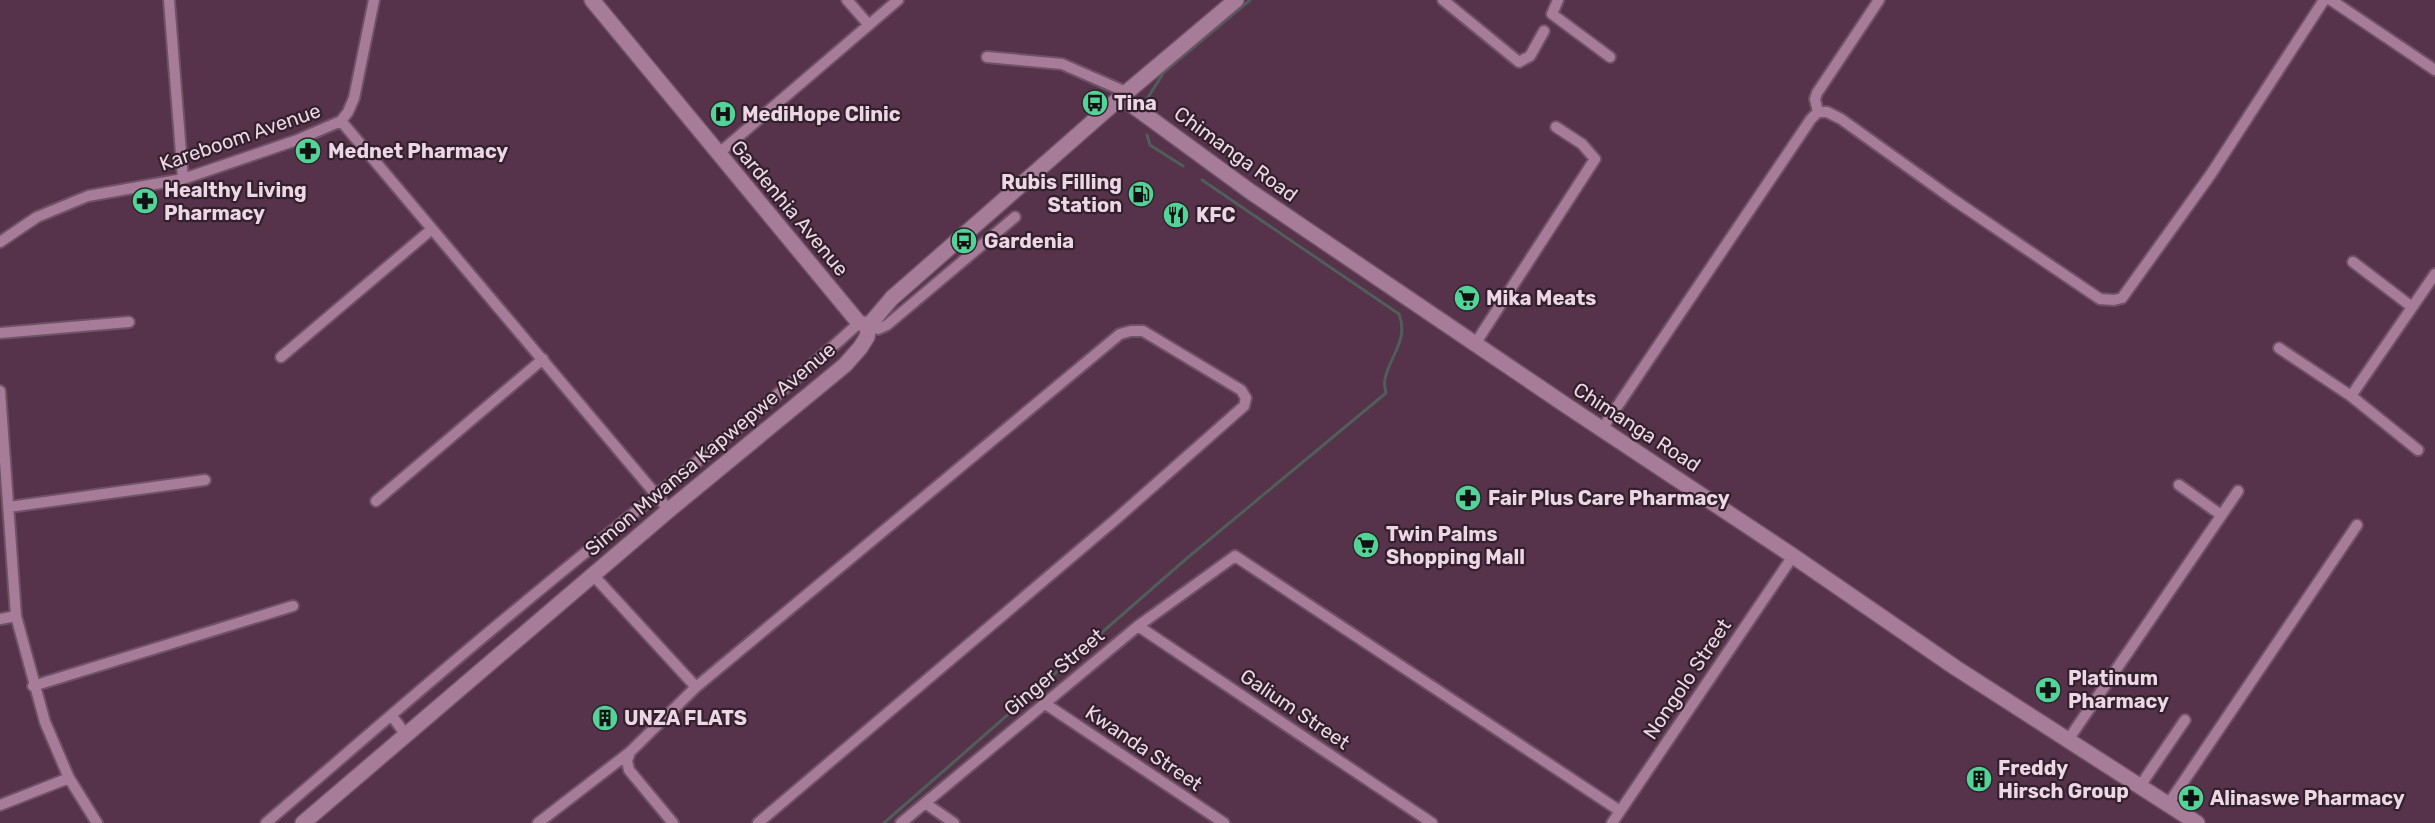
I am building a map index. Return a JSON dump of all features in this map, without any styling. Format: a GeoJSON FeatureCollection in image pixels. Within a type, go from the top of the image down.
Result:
{"type":"FeatureCollection","features":[{"type":"Feature","properties":{"kind":"main road","name":"Gardenhia Avenue"},"geometry":{"type":"LineString","coordinates":[[592,0],[718,154],[864,324]]}},
{"type":"Feature","properties":{"kind":"main road","name":"Simon Mwansa Kapwepwe Avenue"},"geometry":{"type":"LineString","coordinates":[[303,823],[669,510],[845,365],[867,337],[864,324],[1123,94],[1236,0]]}},
{"type":"Feature","properties":{"kind":"main road","name":"Chimanga Road"},"geometry":{"type":"LineString","coordinates":[[1123,94],[1251,192],[1793,556],[1887,622],[2197,823]]}},
{"type":"Feature","properties":{"kind":"street"},"geometry":{"type":"LineString","coordinates":[[169,0],[183,179]]}},
{"type":"Feature","properties":{"kind":"street","name":"Kareboom Avenue"},"geometry":{"type":"LineString","coordinates":[[0,242],[37,217],[88,196],[183,179],[297,140],[341,121],[354,98],[374,0]]}},
{"type":"Feature","properties":{"kind":"street"},"geometry":{"type":"LineString","coordinates":[[847,0],[869,25]]}},
{"type":"Feature","properties":{"kind":"street"},"geometry":{"type":"LineString","coordinates":[[718,154],[898,0]]}},
{"type":"Feature","properties":{"kind":"street"},"geometry":{"type":"LineString","coordinates":[[1443,0],[1519,62],[1530,56],[1544,31]]}},
{"type":"Feature","properties":{"kind":"street"},"geometry":{"type":"LineString","coordinates":[[1558,0],[1552,9],[1552,14],[1610,57]]}},
{"type":"Feature","properties":{"kind":"street"},"geometry":{"type":"LineString","coordinates":[[1818,112],[1816,93],[1879,0]]}},
{"type":"Feature","properties":{"kind":"street"},"geometry":{"type":"LineString","coordinates":[[1602,429],[1811,119],[1818,112],[1827,112],[1841,119],[1954,200],[2100,299],[2114,300],[2122,298],[2211,174],[2324,0]]}},
{"type":"Feature","properties":{"kind":"street"},"geometry":{"type":"LineString","coordinates":[[2331,0],[2435,70]]}},
{"type":"Feature","properties":{"kind":"street"},"geometry":{"type":"LineString","coordinates":[[987,57],[1062,64],[1123,94]]}},
{"type":"Feature","properties":{"kind":"street"},"geometry":{"type":"LineString","coordinates":[[341,121],[669,510]]}},
{"type":"Feature","properties":{"kind":"street"},"geometry":{"type":"LineString","coordinates":[[1475,344],[1595,159],[1582,144],[1556,127]]}},
{"type":"Feature","properties":{"kind":"street"},"geometry":{"type":"LineString","coordinates":[[266,823],[518,608],[821,357],[864,324],[878,329],[887,325],[1015,217]]}},
{"type":"Feature","properties":{"kind":"street"},"geometry":{"type":"LineString","coordinates":[[281,357],[432,229]]}},
{"type":"Feature","properties":{"kind":"street"},"geometry":{"type":"LineString","coordinates":[[2353,262],[2412,307]]}},
{"type":"Feature","properties":{"kind":"street"},"geometry":{"type":"LineString","coordinates":[[2351,396],[2435,274]]}},
{"type":"Feature","properties":{"kind":"street"},"geometry":{"type":"LineString","coordinates":[[0,333],[129,322]]}},
{"type":"Feature","properties":{"kind":"street"},"geometry":{"type":"LineString","coordinates":[[538,823],[630,752],[696,687],[1120,334],[1143,331],[1241,390],[1246,398],[1244,406],[759,823]]}},
{"type":"Feature","properties":{"kind":"street"},"geometry":{"type":"LineString","coordinates":[[2279,348],[2351,396],[2418,450]]}},
{"type":"Feature","properties":{"kind":"street"},"geometry":{"type":"LineString","coordinates":[[376,501],[543,359]]}},
{"type":"Feature","properties":{"kind":"street"},"geometry":{"type":"LineString","coordinates":[[0,391],[16,616],[33,686],[45,722],[69,778],[97,823]]}},
{"type":"Feature","properties":{"kind":"street"},"geometry":{"type":"LineString","coordinates":[[9,507],[205,480]]}},
{"type":"Feature","properties":{"kind":"street"},"geometry":{"type":"LineString","coordinates":[[2179,485],[2221,515]]}},
{"type":"Feature","properties":{"kind":"street"},"geometry":{"type":"LineString","coordinates":[[2068,740],[2238,490]]}},
{"type":"Feature","properties":{"kind":"street"},"geometry":{"type":"LineString","coordinates":[[2169,803],[2357,525]]}},
{"type":"Feature","properties":{"kind":"street","name":"Ginger Street"},"geometry":{"type":"LineString","coordinates":[[901,823],[1138,626],[1235,556],[1620,811]]}},
{"type":"Feature","properties":{"kind":"street","name":"Nongolo Street"},"geometry":{"type":"LineString","coordinates":[[1612,823],[1793,556]]}},
{"type":"Feature","properties":{"kind":"street"},"geometry":{"type":"LineString","coordinates":[[593,575],[696,687]]}},
{"type":"Feature","properties":{"kind":"street"},"geometry":{"type":"LineString","coordinates":[[33,686],[293,606]]}},
{"type":"Feature","properties":{"kind":"street"},"geometry":{"type":"LineString","coordinates":[[0,619],[16,616]]}},
{"type":"Feature","properties":{"kind":"street","name":"Galium Street"},"geometry":{"type":"LineString","coordinates":[[1138,626],[1432,823]]}},
{"type":"Feature","properties":{"kind":"street","name":"Kwanda Street"},"geometry":{"type":"LineString","coordinates":[[1044,703],[1224,823]]}},
{"type":"Feature","properties":{"kind":"street"},"geometry":{"type":"LineString","coordinates":[[392,716],[406,735]]}},
{"type":"Feature","properties":{"kind":"street"},"geometry":{"type":"LineString","coordinates":[[2140,786],[2185,720]]}},
{"type":"Feature","properties":{"kind":"street"},"geometry":{"type":"LineString","coordinates":[[630,752],[627,761],[629,770],[673,823]]}},
{"type":"Feature","properties":{"kind":"street"},"geometry":{"type":"LineString","coordinates":[[0,805],[69,778]]}},
{"type":"Feature","properties":{"kind":"street"},"geometry":{"type":"LineString","coordinates":[[925,803],[954,823]]}},
{"type":"Feature","properties":{"kind":"waterway"},"geometry":{"type":"LineString","coordinates":[[1147,99],[1164,72],[1250,0]]}},
{"type":"Feature","properties":{"kind":"waterway"},"geometry":{"type":"LineString","coordinates":[[1147,135],[1150,145],[1183,166]]}},
{"type":"Feature","properties":{"kind":"waterway"},"geometry":{"type":"LineString","coordinates":[[884,823],[1186,559],[1386,393],[1387,370],[1402,332],[1399,314],[1202,180]]}},
{"type":"Feature","properties":{"kind":"place","name":"Tina"},"geometry":{"type":"Point","coordinates":[1095,103]}},
{"type":"Feature","properties":{"kind":"place","name":"MediHope Clinic"},"geometry":{"type":"Point","coordinates":[723,114]}},
{"type":"Feature","properties":{"kind":"place","name":"Mednet Pharmacy"},"geometry":{"type":"Point","coordinates":[308,151]}},
{"type":"Feature","properties":{"kind":"place","name":"Rubis Filling Station"},"geometry":{"type":"Point","coordinates":[1141,194]}},
{"type":"Feature","properties":{"kind":"place","name":"Healthy Living Pharmacy"},"geometry":{"type":"Point","coordinates":[145,201]}},
{"type":"Feature","properties":{"kind":"place","name":"KFC"},"geometry":{"type":"Point","coordinates":[1176,215]}},
{"type":"Feature","properties":{"kind":"place","name":"Gardenia"},"geometry":{"type":"Point","coordinates":[964,241]}},
{"type":"Feature","properties":{"kind":"place","name":"Mika Meats"},"geometry":{"type":"Point","coordinates":[1467,298]}},
{"type":"Feature","properties":{"kind":"place","name":"Fair Plus Care Pharmacy"},"geometry":{"type":"Point","coordinates":[1468,498]}},
{"type":"Feature","properties":{"kind":"place","name":"Twin Palms Shopping Mall"},"geometry":{"type":"Point","coordinates":[1366,545]}},
{"type":"Feature","properties":{"kind":"place","name":"Platinum Pharmacy"},"geometry":{"type":"Point","coordinates":[2048,690]}},
{"type":"Feature","properties":{"kind":"place","name":"UNZA FLATS"},"geometry":{"type":"Point","coordinates":[605,718]}},
{"type":"Feature","properties":{"kind":"place","name":"Freddy Hirsch Group"},"geometry":{"type":"Point","coordinates":[1979,779]}},
{"type":"Feature","properties":{"kind":"place","name":"Alinaswe Pharmacy"},"geometry":{"type":"Point","coordinates":[2191,798]}}]}
